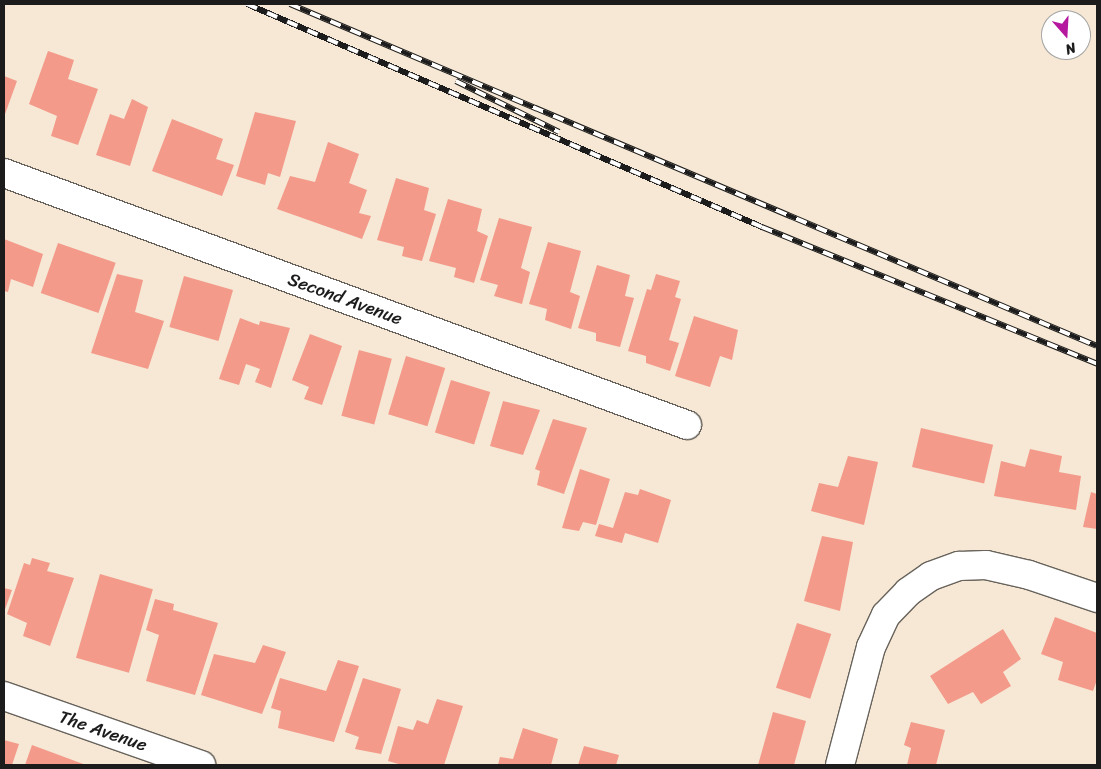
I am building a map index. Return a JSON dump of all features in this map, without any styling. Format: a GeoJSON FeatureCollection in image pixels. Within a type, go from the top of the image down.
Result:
{"type":"FeatureCollection","features":[{"type":"Feature","properties":{"kind":"street","name":"Second Avenue"},"geometry":{"type":"LineString","coordinates":[[4,173],[686,425]]}},
{"type":"Feature","properties":{"kind":"street"},"geometry":{"type":"LineString","coordinates":[[840,765],[871,647],[886,615],[908,592],[931,576],[959,566],[986,565],[1029,575],[1097,598]]}},
{"type":"Feature","properties":{"kind":"street","name":"The Avenue"},"geometry":{"type":"LineString","coordinates":[[4,696],[201,765]]}},
{"type":"Feature","properties":{"kind":"building"},"geometry":{"type":"Polygon","coordinates":[[[48,51],[74,60],[68,79],[98,89],[78,145],[51,136],[57,116],[29,104],[48,51]]]}},
{"type":"Feature","properties":{"kind":"building"},"geometry":{"type":"Polygon","coordinates":[[[4,76],[17,81],[4,117],[4,76]]]}},
{"type":"Feature","properties":{"kind":"building"},"geometry":{"type":"Polygon","coordinates":[[[132,99],[148,107],[130,166],[96,155],[110,114],[124,119],[132,99]]]}},
{"type":"Feature","properties":{"kind":"building"},"geometry":{"type":"Polygon","coordinates":[[[255,112],[296,121],[280,177],[268,173],[265,185],[236,176],[255,112]]]}},
{"type":"Feature","properties":{"kind":"building"},"geometry":{"type":"Polygon","coordinates":[[[172,119],[223,139],[216,159],[234,165],[222,196],[152,171],[172,119]]]}},
{"type":"Feature","properties":{"kind":"building"},"geometry":{"type":"Polygon","coordinates":[[[328,142],[359,154],[349,183],[367,190],[359,213],[371,216],[362,239],[277,209],[290,176],[315,182],[328,142]]]}},
{"type":"Feature","properties":{"kind":"building"},"geometry":{"type":"Polygon","coordinates":[[[396,178],[429,188],[424,210],[436,214],[422,261],[402,256],[404,247],[377,240],[396,178]]]}},
{"type":"Feature","properties":{"kind":"building"},"geometry":{"type":"Polygon","coordinates":[[[448,199],[482,209],[477,231],[488,236],[474,283],[454,277],[456,268],[429,261],[448,199]]]}},
{"type":"Feature","properties":{"kind":"building"},"geometry":{"type":"Polygon","coordinates":[[[499,218],[532,227],[521,268],[530,272],[522,304],[494,296],[498,285],[480,280],[499,218]]]}},
{"type":"Feature","properties":{"kind":"building"},"geometry":{"type":"Polygon","coordinates":[[[4,239],[43,254],[33,287],[11,279],[8,292],[4,291],[4,239]]]}},
{"type":"Feature","properties":{"kind":"building"},"geometry":{"type":"Polygon","coordinates":[[[548,242],[581,251],[570,292],[580,296],[571,329],[545,320],[547,309],[529,304],[548,242]]]}},
{"type":"Feature","properties":{"kind":"building"},"geometry":{"type":"Polygon","coordinates":[[[58,243],[116,263],[98,313],[41,293],[58,243]]]}},
{"type":"Feature","properties":{"kind":"building"},"geometry":{"type":"Polygon","coordinates":[[[597,265],[630,275],[625,296],[634,298],[620,347],[596,341],[596,333],[578,328],[597,265]]]}},
{"type":"Feature","properties":{"kind":"building"},"geometry":{"type":"Polygon","coordinates":[[[117,274],[143,280],[135,312],[164,321],[148,369],[91,353],[117,274]]]}},
{"type":"Feature","properties":{"kind":"building"},"geometry":{"type":"Polygon","coordinates":[[[656,274],[680,281],[675,297],[681,299],[669,340],[679,343],[670,371],[646,363],[646,356],[628,351],[647,289],[651,290],[656,274]]]}},
{"type":"Feature","properties":{"kind":"building"},"geometry":{"type":"Polygon","coordinates":[[[184,276],[233,290],[218,341],[169,327],[184,276]]]}},
{"type":"Feature","properties":{"kind":"building"},"geometry":{"type":"Polygon","coordinates":[[[694,316],[738,330],[732,360],[720,356],[710,387],[675,376],[694,316]]]}},
{"type":"Feature","properties":{"kind":"building"},"geometry":{"type":"Polygon","coordinates":[[[240,318],[259,325],[260,321],[290,328],[271,388],[255,382],[260,369],[246,364],[239,385],[219,379],[240,318]]]}},
{"type":"Feature","properties":{"kind":"building"},"geometry":{"type":"Polygon","coordinates":[[[310,334],[342,346],[322,405],[304,399],[309,387],[292,380],[310,334]]]}},
{"type":"Feature","properties":{"kind":"building"},"geometry":{"type":"Polygon","coordinates":[[[359,350],[392,359],[374,424],[341,416],[359,350]]]}},
{"type":"Feature","properties":{"kind":"building"},"geometry":{"type":"Polygon","coordinates":[[[406,356],[445,368],[427,426],[388,414],[406,356]]]}},
{"type":"Feature","properties":{"kind":"building"},"geometry":{"type":"Polygon","coordinates":[[[451,380],[490,392],[474,445],[435,433],[451,380]]]}},
{"type":"Feature","properties":{"kind":"building"},"geometry":{"type":"Polygon","coordinates":[[[503,401],[540,410],[523,455],[490,446],[503,401]]]}},
{"type":"Feature","properties":{"kind":"building"},"geometry":{"type":"Polygon","coordinates":[[[553,419],[587,428],[564,494],[537,485],[540,471],[535,469],[553,419]]]}},
{"type":"Feature","properties":{"kind":"building"},"geometry":{"type":"Polygon","coordinates":[[[921,428],[993,445],[984,484],[912,467],[921,428]]]}},
{"type":"Feature","properties":{"kind":"building"},"geometry":{"type":"Polygon","coordinates":[[[1030,449],[1062,456],[1059,472],[1081,476],[1076,510],[994,496],[1001,461],[1025,467],[1030,449]]]}},
{"type":"Feature","properties":{"kind":"building"},"geometry":{"type":"Polygon","coordinates":[[[848,456],[878,462],[864,525],[811,511],[819,483],[838,487],[848,456]]]}},
{"type":"Feature","properties":{"kind":"building"},"geometry":{"type":"Polygon","coordinates":[[[580,469],[610,479],[596,525],[583,522],[579,531],[562,528],[580,469]]]}},
{"type":"Feature","properties":{"kind":"building"},"geometry":{"type":"Polygon","coordinates":[[[640,489],[671,500],[658,543],[625,533],[622,543],[595,536],[599,524],[613,528],[625,492],[638,495],[640,489]]]}},
{"type":"Feature","properties":{"kind":"building"},"geometry":{"type":"Polygon","coordinates":[[[1091,492],[1097,494],[1097,529],[1083,527],[1091,492]]]}},
{"type":"Feature","properties":{"kind":"building"},"geometry":{"type":"Polygon","coordinates":[[[822,536],[853,542],[840,611],[804,601],[822,536]]]}},
{"type":"Feature","properties":{"kind":"building"},"geometry":{"type":"Polygon","coordinates":[[[32,558],[50,563],[47,571],[74,578],[50,646],[23,636],[27,623],[7,614],[24,563],[30,565],[32,558]]]}},
{"type":"Feature","properties":{"kind":"building"},"geometry":{"type":"Polygon","coordinates":[[[100,574],[153,589],[129,673],[76,658],[100,574]]]}},
{"type":"Feature","properties":{"kind":"building"},"geometry":{"type":"Polygon","coordinates":[[[4,588],[12,590],[4,612],[4,588]]]}},
{"type":"Feature","properties":{"kind":"building"},"geometry":{"type":"Polygon","coordinates":[[[155,599],[174,604],[173,610],[218,623],[195,695],[146,681],[159,635],[146,630],[155,599]]]}},
{"type":"Feature","properties":{"kind":"building"},"geometry":{"type":"Polygon","coordinates":[[[1055,617],[1097,633],[1097,680],[1093,691],[1058,680],[1063,662],[1041,654],[1055,617]]]}},
{"type":"Feature","properties":{"kind":"building"},"geometry":{"type":"Polygon","coordinates":[[[797,623],[831,634],[810,699],[776,688],[797,623]]]}},
{"type":"Feature","properties":{"kind":"building"},"geometry":{"type":"Polygon","coordinates":[[[1003,629],[1021,659],[1003,672],[1011,686],[981,704],[973,692],[948,704],[930,676],[1003,629]]]}},
{"type":"Feature","properties":{"kind":"building"},"geometry":{"type":"Polygon","coordinates":[[[263,645],[286,652],[262,714],[201,695],[214,654],[255,663],[263,645]]]}},
{"type":"Feature","properties":{"kind":"building"},"geometry":{"type":"Polygon","coordinates":[[[338,660],[359,666],[334,742],[278,728],[281,711],[271,708],[280,678],[326,691],[338,660]]]}},
{"type":"Feature","properties":{"kind":"building"},"geometry":{"type":"Polygon","coordinates":[[[363,678],[401,689],[381,754],[355,749],[359,737],[345,732],[363,678]]]}},
{"type":"Feature","properties":{"kind":"building"},"geometry":{"type":"Polygon","coordinates":[[[437,699],[463,706],[444,765],[402,765],[388,761],[398,726],[413,730],[417,720],[428,724],[437,699]]]}},
{"type":"Feature","properties":{"kind":"building"},"geometry":{"type":"Polygon","coordinates":[[[773,712],[806,721],[794,765],[758,765],[773,712]]]}},
{"type":"Feature","properties":{"kind":"building"},"geometry":{"type":"Polygon","coordinates":[[[911,722],[945,730],[936,765],[907,765],[911,748],[904,745],[911,722]]]}},
{"type":"Feature","properties":{"kind":"building"},"geometry":{"type":"Polygon","coordinates":[[[523,728],[558,739],[551,765],[498,765],[500,757],[513,759],[523,728]]]}},
{"type":"Feature","properties":{"kind":"building"},"geometry":{"type":"Polygon","coordinates":[[[4,740],[19,744],[12,765],[4,765],[4,740]]]}},
{"type":"Feature","properties":{"kind":"building"},"geometry":{"type":"Polygon","coordinates":[[[32,745],[86,765],[25,765],[32,745]]]}},
{"type":"Feature","properties":{"kind":"building"},"geometry":{"type":"Polygon","coordinates":[[[584,746],[619,755],[616,765],[578,765],[584,746]]]}},
{"type":"Feature","properties":{"kind":"railway"},"geometry":{"type":"LineString","coordinates":[[247,4],[762,227],[1097,364]]}},
{"type":"Feature","properties":{"kind":"railway"},"geometry":{"type":"LineString","coordinates":[[290,4],[1097,346]]}},
{"type":"Feature","properties":{"kind":"railway"},"geometry":{"type":"LineString","coordinates":[[456,81],[559,132]]}}]}
